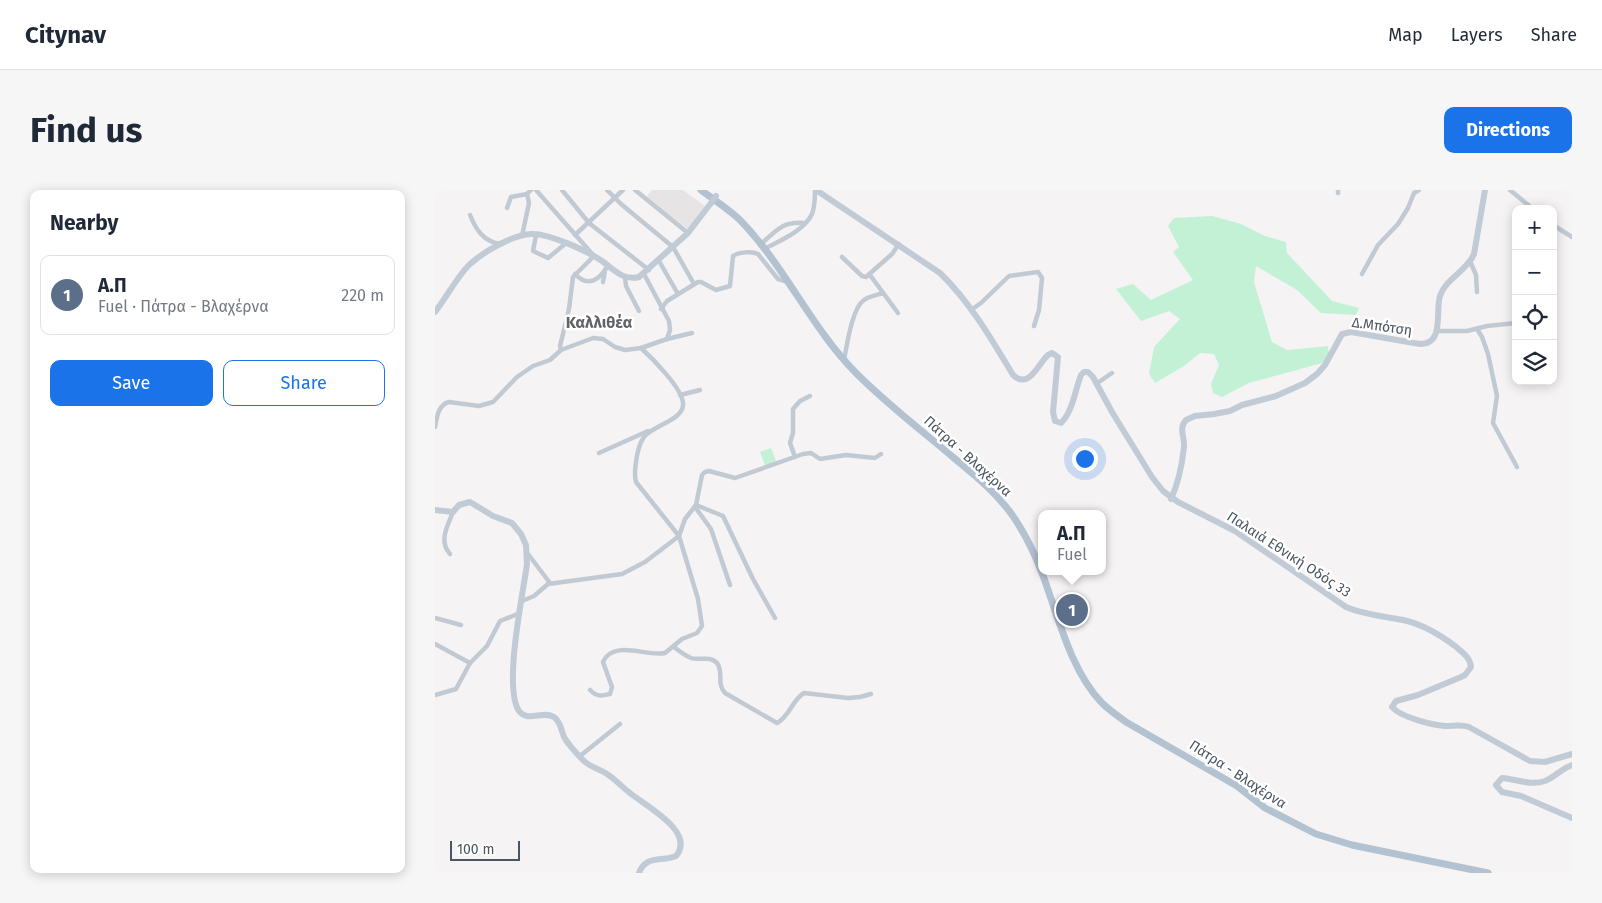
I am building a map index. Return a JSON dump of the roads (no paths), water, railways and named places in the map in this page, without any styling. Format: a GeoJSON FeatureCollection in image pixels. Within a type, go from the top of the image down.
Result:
{"type":"FeatureCollection","features":[{"type":"Feature","properties":{"kind":"main road","name":"Πάτρα - Βλαχέρνα"},"geometry":{"type":"LineString","coordinates":[[701,190],[739,219],[762,247],[844,360],[878,394],[975,476],[1005,507],[1015,519],[1038,565]]}},
{"type":"Feature","properties":{"kind":"main road","name":"Πάτρα - Βλαχέρνα"},"geometry":{"type":"LineString","coordinates":[[1042,575],[1064,635],[1089,686],[1101,702],[1126,722],[1237,786],[1265,808],[1316,834],[1352,845],[1488,873]]}},
{"type":"Feature","properties":{"kind":"street"},"geometry":{"type":"LineString","coordinates":[[536,190],[594,256],[607,267],[625,277],[634,278],[647,272],[688,233],[721,190]]}},
{"type":"Feature","properties":{"kind":"street"},"geometry":{"type":"LineString","coordinates":[[562,190],[589,223],[647,272],[661,309],[669,321],[670,330],[667,339]]}},
{"type":"Feature","properties":{"kind":"street"},"geometry":{"type":"LineString","coordinates":[[607,190],[615,199],[673,247],[694,284]]}},
{"type":"Feature","properties":{"kind":"street"},"geometry":{"type":"LineString","coordinates":[[575,235],[623,190]]}},
{"type":"Feature","properties":{"kind":"street"},"geometry":{"type":"LineString","coordinates":[[635,190],[688,233]]}},
{"type":"Feature","properties":{"kind":"street"},"geometry":{"type":"LineString","coordinates":[[762,247],[788,236],[804,223],[813,210],[816,190],[940,272],[971,310],[1017,379],[1023,381],[1029,379],[1051,353],[1057,357],[1053,412],[1055,421],[1061,422],[1068,414],[1081,374],[1088,372],[1096,384],[1113,372]]}},
{"type":"Feature","properties":{"kind":"street"},"geometry":{"type":"LineString","coordinates":[[1485,190],[1471,262],[1449,283],[1441,294],[1437,331],[1456,332],[1512,323]]}},
{"type":"Feature","properties":{"kind":"street"},"geometry":{"type":"LineString","coordinates":[[1510,190],[1528,205]]}},
{"type":"Feature","properties":{"kind":"street"},"geometry":{"type":"LineString","coordinates":[[1362,274],[1378,245],[1404,215],[1414,191]]}},
{"type":"Feature","properties":{"kind":"street"},"geometry":{"type":"LineString","coordinates":[[507,208],[511,197],[529,192],[529,203],[522,236]]}},
{"type":"Feature","properties":{"kind":"street"},"geometry":{"type":"LineString","coordinates":[[529,203],[533,196],[542,196]]}},
{"type":"Feature","properties":{"kind":"street"},"geometry":{"type":"LineString","coordinates":[[470,215],[480,233],[490,243],[502,244]]}},
{"type":"Feature","properties":{"kind":"street"},"geometry":{"type":"LineString","coordinates":[[762,247],[782,226],[792,223],[804,223]]}},
{"type":"Feature","properties":{"kind":"street"},"geometry":{"type":"LineString","coordinates":[[1557,228],[1572,237]]}},
{"type":"Feature","properties":{"kind":"street"},"geometry":{"type":"LineString","coordinates":[[435,312],[469,266],[482,255],[522,236],[536,234],[583,250],[594,256]]}},
{"type":"Feature","properties":{"kind":"street"},"geometry":{"type":"LineString","coordinates":[[536,234],[533,251],[548,258],[565,244]]}},
{"type":"Feature","properties":{"kind":"street"},"geometry":{"type":"LineString","coordinates":[[842,257],[862,276],[866,277],[892,254],[899,244]]}},
{"type":"Feature","properties":{"kind":"street"},"geometry":{"type":"LineString","coordinates":[[661,309],[667,301],[694,284],[701,282],[716,290],[729,286],[733,256],[738,254],[755,252],[778,279],[788,282]]}},
{"type":"Feature","properties":{"kind":"street"},"geometry":{"type":"LineString","coordinates":[[561,350],[560,346],[569,308],[573,277],[594,256]]}},
{"type":"Feature","properties":{"kind":"street"},"geometry":{"type":"LineString","coordinates":[[659,261],[679,294]]}},
{"type":"Feature","properties":{"kind":"street"},"geometry":{"type":"LineString","coordinates":[[1471,262],[1476,275],[1477,292]]}},
{"type":"Feature","properties":{"kind":"street"},"geometry":{"type":"LineString","coordinates":[[575,274],[584,281],[590,282],[602,275],[607,267]]}},
{"type":"Feature","properties":{"kind":"street"},"geometry":{"type":"LineString","coordinates":[[603,282],[607,267]]}},
{"type":"Feature","properties":{"kind":"street"},"geometry":{"type":"LineString","coordinates":[[971,310],[1009,276],[1037,272],[1041,278],[1039,310],[1034,326]]}},
{"type":"Feature","properties":{"kind":"street"},"geometry":{"type":"LineString","coordinates":[[870,275],[898,313]]}},
{"type":"Feature","properties":{"kind":"street"},"geometry":{"type":"LineString","coordinates":[[625,277],[626,286],[639,311]]}},
{"type":"Feature","properties":{"kind":"street"},"geometry":{"type":"LineString","coordinates":[[844,360],[859,307],[863,301],[883,293]]}},
{"type":"Feature","properties":{"kind":"street"},"geometry":{"type":"LineString","coordinates":[[1477,329],[1488,354],[1497,396],[1493,423],[1517,468]]}},
{"type":"Feature","properties":{"kind":"street","name":"Δ.Μπότση"},"geometry":{"type":"LineString","coordinates":[[1171,498],[1180,475],[1184,448],[1181,429],[1186,420],[1195,416],[1230,411],[1242,404],[1276,396],[1305,383],[1325,365],[1342,334],[1351,332],[1374,338],[1425,344],[1432,340],[1437,331]]}},
{"type":"Feature","properties":{"kind":"street"},"geometry":{"type":"LineString","coordinates":[[435,427],[439,410],[445,403],[479,406],[493,402],[517,377],[533,366],[550,360],[561,350],[575,344],[593,338],[603,339],[615,347],[625,350],[641,348],[692,333]]}},
{"type":"Feature","properties":{"kind":"street"},"geometry":{"type":"LineString","coordinates":[[599,453],[679,416],[682,409],[683,402],[680,395],[655,362],[641,348]]}},
{"type":"Feature","properties":{"kind":"street","name":"Παλαιά Εθνική Οδός 33"},"geometry":{"type":"LineString","coordinates":[[1096,384],[1152,477],[1171,498],[1235,531],[1346,607],[1356,612],[1405,620],[1427,628],[1446,640],[1468,658],[1471,667],[1465,675],[1418,695],[1396,701],[1393,707],[1397,712],[1435,725],[1464,725],[1530,761],[1545,762],[1572,754]]}},
{"type":"Feature","properties":{"kind":"street"},"geometry":{"type":"LineString","coordinates":[[680,395],[700,390]]}},
{"type":"Feature","properties":{"kind":"street"},"geometry":{"type":"LineString","coordinates":[[795,456],[790,443],[793,433],[793,409],[810,396]]}},
{"type":"Feature","properties":{"kind":"street"},"geometry":{"type":"LineString","coordinates":[[590,690],[595,695],[600,696],[610,694],[612,687],[603,662],[606,656],[617,651],[627,650],[661,654],[669,651],[682,639],[697,633],[701,628],[702,622],[698,599],[679,536],[636,482],[636,456],[645,436],[652,430]]}},
{"type":"Feature","properties":{"kind":"street"},"geometry":{"type":"LineString","coordinates":[[522,601],[534,596],[550,583],[622,574],[645,562],[679,536],[685,519],[695,506],[702,475],[705,472],[709,471],[735,478],[795,456],[811,453],[821,459],[847,454],[875,458],[881,454]]}},
{"type":"Feature","properties":{"kind":"street"},"geometry":{"type":"LineString","coordinates":[[450,554],[445,548],[444,534],[453,512],[459,505],[470,502],[493,516],[512,523],[521,534],[528,554],[550,583]]}},
{"type":"Feature","properties":{"kind":"street"},"geometry":{"type":"LineString","coordinates":[[695,506],[711,529],[730,585]]}},
{"type":"Feature","properties":{"kind":"street"},"geometry":{"type":"LineString","coordinates":[[695,506],[723,516],[753,579],[775,618]]}},
{"type":"Feature","properties":{"kind":"street"},"geometry":{"type":"LineString","coordinates":[[435,510],[453,512]]}},
{"type":"Feature","properties":{"kind":"street"},"geometry":{"type":"LineString","coordinates":[[528,554],[514,658],[513,691],[518,710],[528,717],[553,716],[560,723],[564,737],[570,746],[580,756],[590,765],[608,774],[677,830],[681,848],[676,856],[653,859],[641,867],[639,873]]}},
{"type":"Feature","properties":{"kind":"street"},"geometry":{"type":"LineString","coordinates":[[435,695],[455,689],[469,663],[487,646],[500,621],[520,613]]}},
{"type":"Feature","properties":{"kind":"street"},"geometry":{"type":"LineString","coordinates":[[435,618],[461,625]]}},
{"type":"Feature","properties":{"kind":"street"},"geometry":{"type":"LineString","coordinates":[[435,644],[469,663]]}},
{"type":"Feature","properties":{"kind":"street"},"geometry":{"type":"LineString","coordinates":[[674,647],[692,659],[708,658],[716,662],[720,668],[720,686],[725,693],[777,723],[782,720],[797,698],[804,693],[848,698],[871,694]]}},
{"type":"Feature","properties":{"kind":"street"},"geometry":{"type":"LineString","coordinates":[[580,756],[620,724]]}},
{"type":"Feature","properties":{"kind":"street"},"geometry":{"type":"LineString","coordinates":[[1572,765],[1547,780],[1539,782],[1502,778],[1496,784],[1502,792],[1521,796],[1572,818]]}},
{"type":"Feature","properties":{"kind":"place","name":"Α.Π"},"geometry":{"type":"Point","coordinates":[1072,610]}},
{"type":"Feature","properties":{"kind":"district","name":"Καλλιθέα"},"geometry":{"type":"Point","coordinates":[599,322]}}]}
